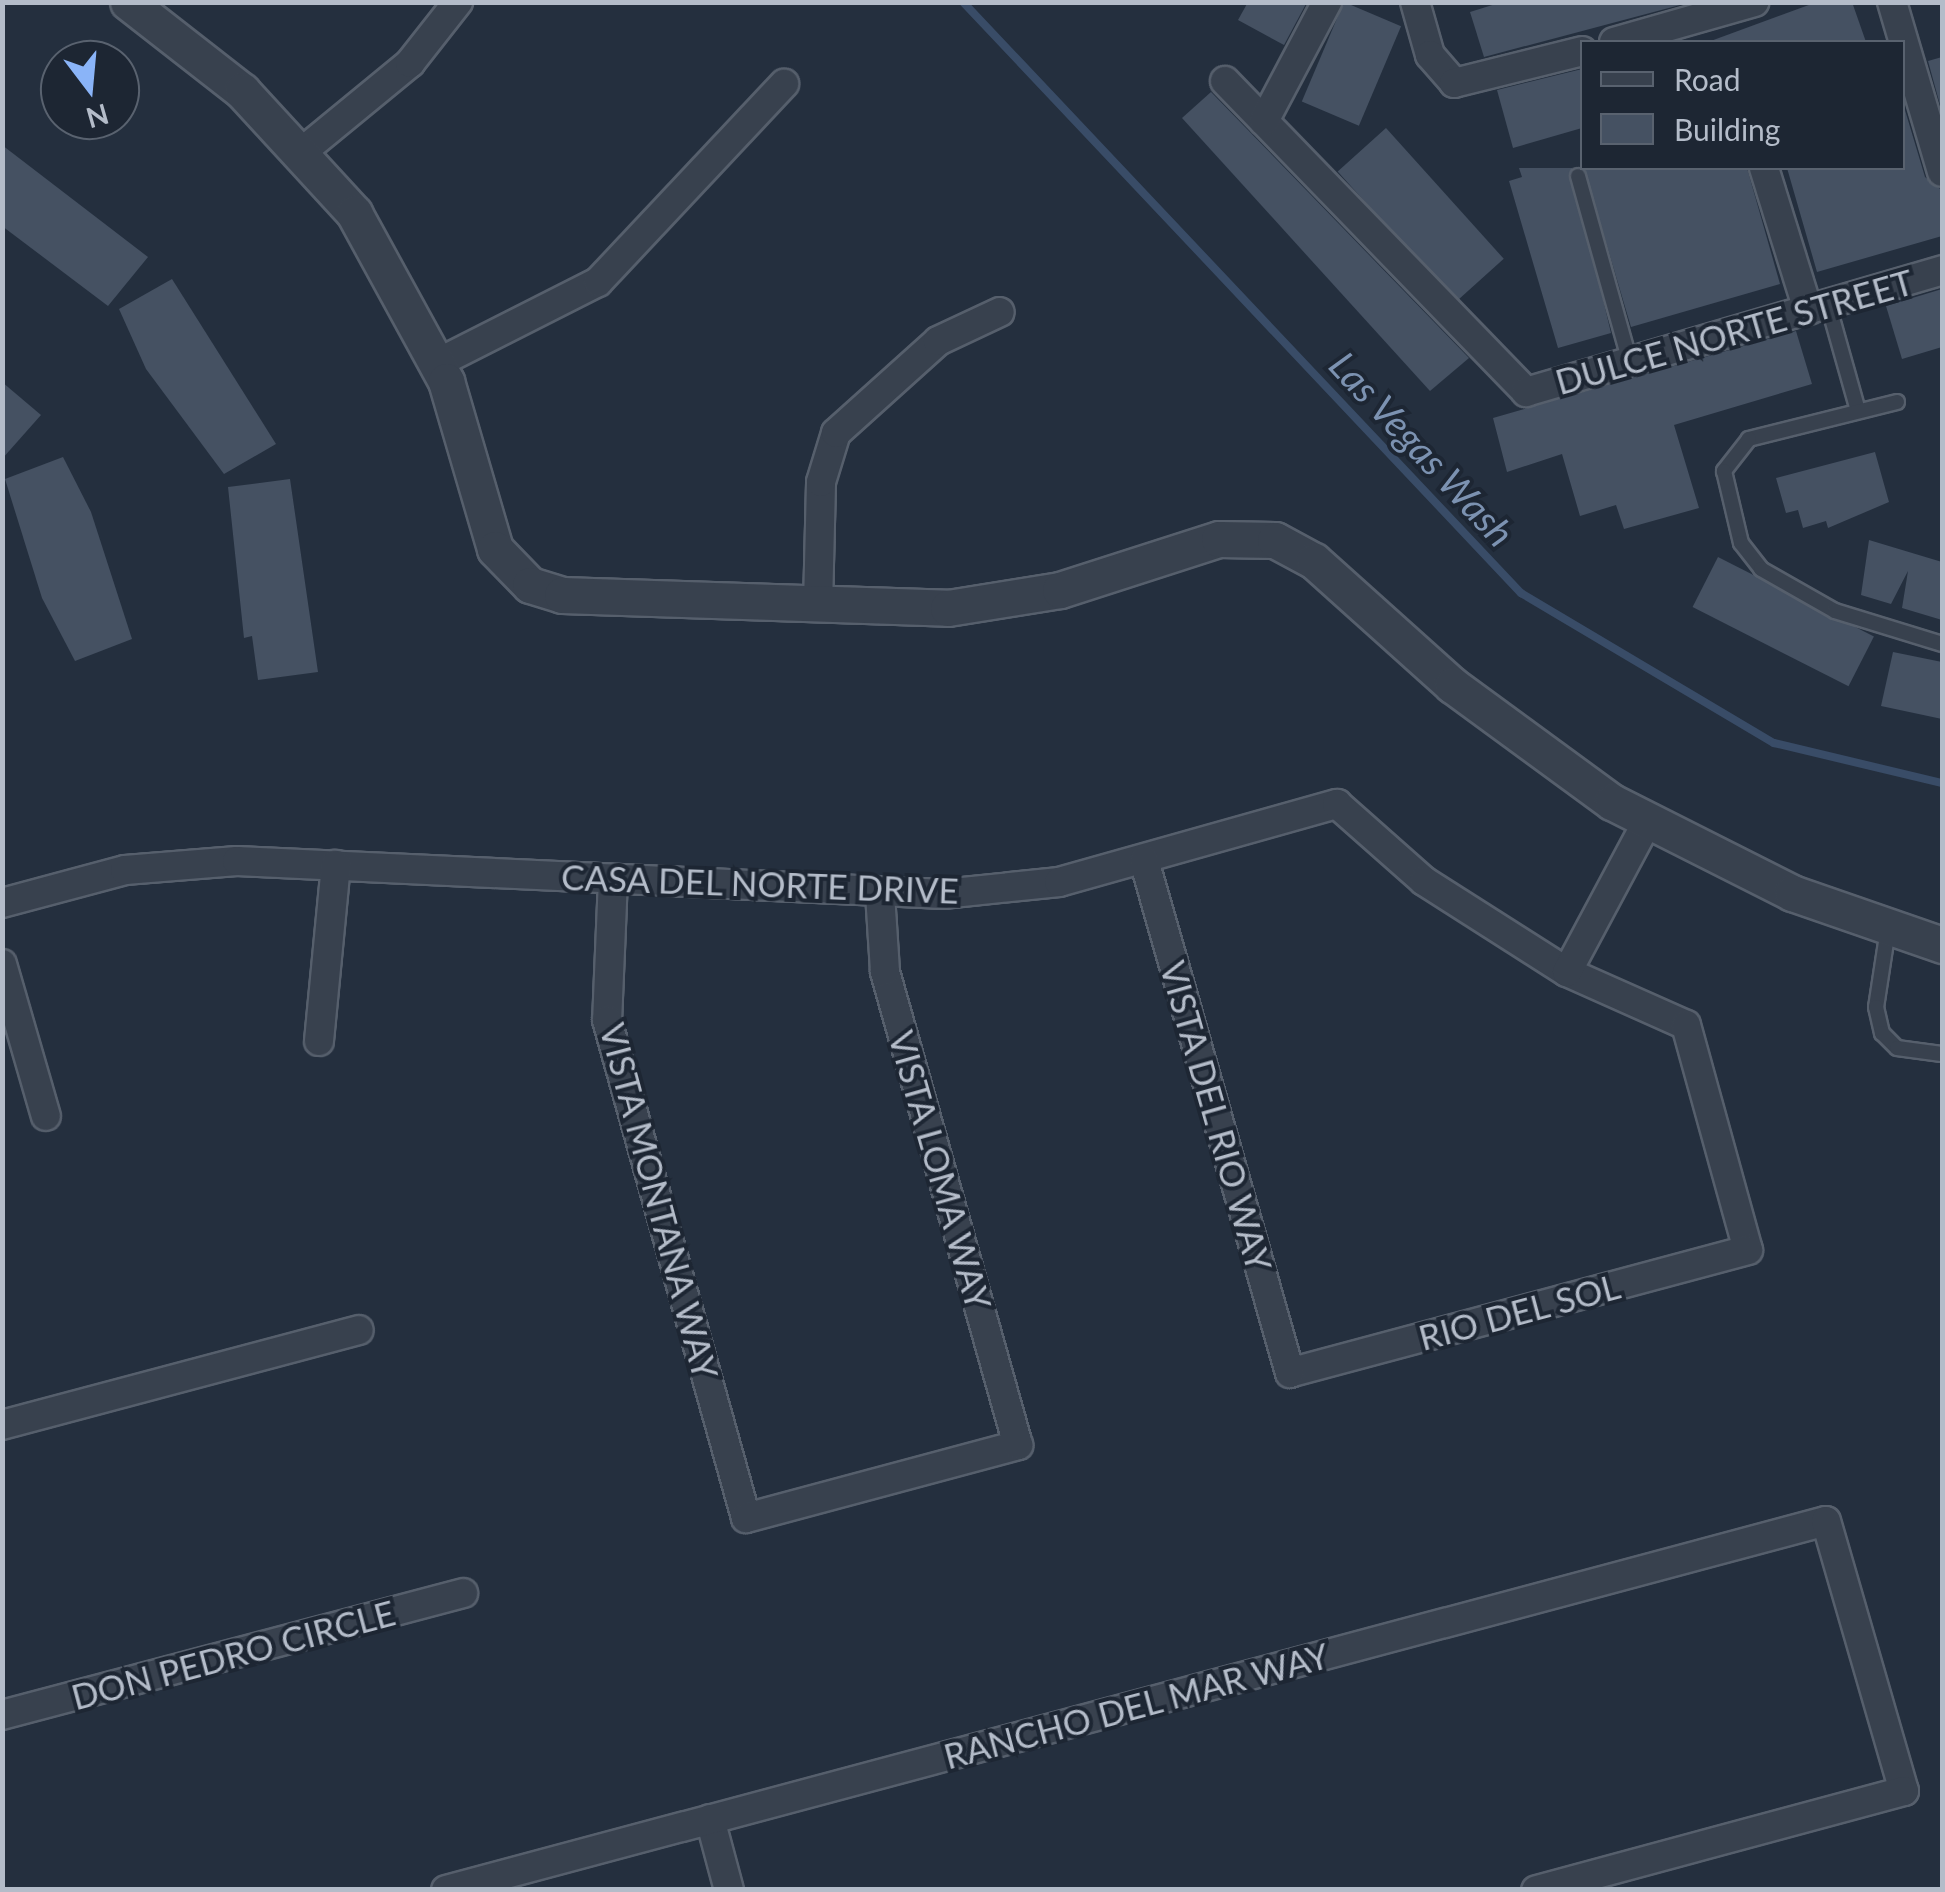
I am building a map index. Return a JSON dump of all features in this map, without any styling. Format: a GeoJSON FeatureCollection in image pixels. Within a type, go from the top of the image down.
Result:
{"type":"FeatureCollection","features":[{"type":"Feature","properties":{"kind":"street"},"geometry":{"type":"LineString","coordinates":[[128,2],[303,152],[382,253],[438,363],[489,534],[530,585],[562,595],[818,606],[985,605],[1219,539],[1275,540],[1314,561],[1504,727],[1647,822],[1888,929],[1942,945]]}},
{"type":"Feature","properties":{"kind":"street"},"geometry":{"type":"LineString","coordinates":[[303,152],[410,63],[458,2]]}},
{"type":"Feature","properties":{"kind":"street"},"geometry":{"type":"LineString","coordinates":[[1225,81],[1264,120],[1328,2]]}},
{"type":"Feature","properties":{"kind":"street"},"geometry":{"type":"LineString","coordinates":[[1415,2],[1434,64],[1454,83],[1580,52]]}},
{"type":"Feature","properties":{"kind":"street"},"geometry":{"type":"LineString","coordinates":[[1621,40],[1754,2]]}},
{"type":"Feature","properties":{"kind":"street"},"geometry":{"type":"LineString","coordinates":[[1892,2],[1903,40]]}},
{"type":"Feature","properties":{"kind":"street"},"geometry":{"type":"LineString","coordinates":[[1905,46],[1942,172]]}},
{"type":"Feature","properties":{"kind":"street"},"geometry":{"type":"LineString","coordinates":[[438,363],[598,282],[784,84]]}},
{"type":"Feature","properties":{"kind":"street","name":"DULCE NORTE STREET"},"geometry":{"type":"LineString","coordinates":[[1264,120],[1526,392],[1942,270]]}},
{"type":"Feature","properties":{"kind":"street"},"geometry":{"type":"LineString","coordinates":[[1765,170],[1818,307]]}},
{"type":"Feature","properties":{"kind":"street"},"geometry":{"type":"LineString","coordinates":[[818,606],[820,482],[836,434],[938,341],[1000,312]]}},
{"type":"Feature","properties":{"kind":"street","name":"CASA DEL NORTE DRIVE"},"geometry":{"type":"LineString","coordinates":[[2,903],[126,870],[336,865],[880,892],[1060,882],[1337,804],[1424,882],[1568,972],[1686,1024],[1748,1250]]}},
{"type":"Feature","properties":{"kind":"street"},"geometry":{"type":"LineString","coordinates":[[1568,972],[1647,822]]}},
{"type":"Feature","properties":{"kind":"street","name":"VISTA DEL RIO WAY"},"geometry":{"type":"LineString","coordinates":[[1144,860],[1290,1373]]}},
{"type":"Feature","properties":{"kind":"street"},"geometry":{"type":"LineString","coordinates":[[319,1041],[329,1006],[336,865]]}},
{"type":"Feature","properties":{"kind":"street","name":"VISTA MONTANA WAY"},"geometry":{"type":"LineString","coordinates":[[613,880],[607,1020],[746,1518],[1018,1445]]}},
{"type":"Feature","properties":{"kind":"street","name":"VISTA LOMA WAY"},"geometry":{"type":"LineString","coordinates":[[880,892],[885,971],[1018,1445]]}},
{"type":"Feature","properties":{"kind":"street"},"geometry":{"type":"LineString","coordinates":[[2,964],[46,1116]]}},
{"type":"Feature","properties":{"kind":"street","name":"RIO DEL SOL"},"geometry":{"type":"LineString","coordinates":[[1290,1373],[1748,1250]]}},
{"type":"Feature","properties":{"kind":"street"},"geometry":{"type":"LineString","coordinates":[[2,1425],[359,1330]]}},
{"type":"Feature","properties":{"kind":"street","name":"RANCHO DEL MAR WAY"},"geometry":{"type":"LineString","coordinates":[[446,1890],[1826,1521],[1904,1791],[1536,1890]]}},
{"type":"Feature","properties":{"kind":"street","name":"DON PEDRO CIRCLE"},"geometry":{"type":"LineString","coordinates":[[2,1715],[463,1594]]}},
{"type":"Feature","properties":{"kind":"street"},"geometry":{"type":"LineString","coordinates":[[710,1819],[729,1890]]}},
{"type":"Feature","properties":{"kind":"lane"},"geometry":{"type":"LineString","coordinates":[[1578,176],[1630,362]]}},
{"type":"Feature","properties":{"kind":"lane"},"geometry":{"type":"LineString","coordinates":[[1818,307],[1858,411]]}},
{"type":"Feature","properties":{"kind":"lane"},"geometry":{"type":"LineString","coordinates":[[1897,402],[1749,439],[1732,454],[1724,470],[1741,543],[1761,569],[1835,611],[1942,644]]}},
{"type":"Feature","properties":{"kind":"lane"},"geometry":{"type":"LineString","coordinates":[[1888,929],[1876,1007],[1882,1034],[1897,1048],[1942,1054]]}},
{"type":"Feature","properties":{"kind":"building"},"geometry":{"type":"Polygon","coordinates":[[[1248,2],[1307,2],[1284,45],[1238,20],[1248,2]]]}},
{"type":"Feature","properties":{"kind":"building"},"geometry":{"type":"Polygon","coordinates":[[[1344,2],[1401,26],[1359,126],[1302,101],[1344,2]]]}},
{"type":"Feature","properties":{"kind":"building"},"geometry":{"type":"Polygon","coordinates":[[[1502,2],[1680,5],[1484,57],[1470,12],[1502,2]]]}},
{"type":"Feature","properties":{"kind":"building"},"geometry":{"type":"Polygon","coordinates":[[[1817,2],[1852,2],[1865,40],[1713,40],[1817,2]]]}},
{"type":"Feature","properties":{"kind":"building"},"geometry":{"type":"Polygon","coordinates":[[[1942,57],[1942,112],[1928,61],[1942,57]]]}},
{"type":"Feature","properties":{"kind":"building"},"geometry":{"type":"Polygon","coordinates":[[[1580,69],[1580,129],[1513,148],[1497,90],[1580,69]]]}},
{"type":"Feature","properties":{"kind":"building"},"geometry":{"type":"Polygon","coordinates":[[[1211,92],[1469,358],[1430,391],[1182,118],[1211,92]]]}},
{"type":"Feature","properties":{"kind":"building"},"geometry":{"type":"Polygon","coordinates":[[[1905,110],[1925,177],[1940,189],[1942,236],[1817,272],[1788,170],[1905,170],[1905,110]]]}},
{"type":"Feature","properties":{"kind":"building"},"geometry":{"type":"Polygon","coordinates":[[[1386,128],[1504,259],[1455,302],[1338,171],[1386,128]]]}},
{"type":"Feature","properties":{"kind":"building"},"geometry":{"type":"Polygon","coordinates":[[[2,145],[148,257],[108,306],[2,226],[2,145]]]}},
{"type":"Feature","properties":{"kind":"building"},"geometry":{"type":"Polygon","coordinates":[[[1519,168],[1572,168],[1611,333],[1558,348],[1509,181],[1522,177],[1519,168]]]}},
{"type":"Feature","properties":{"kind":"building"},"geometry":{"type":"Polygon","coordinates":[[[1585,170],[1748,170],[1780,284],[1631,327],[1585,170]]]}},
{"type":"Feature","properties":{"kind":"building"},"geometry":{"type":"Polygon","coordinates":[[[172,279],[276,444],[224,474],[146,369],[119,309],[172,279]]]}},
{"type":"Feature","properties":{"kind":"building"},"geometry":{"type":"Polygon","coordinates":[[[1942,289],[1942,347],[1902,359],[1886,306],[1942,289]]]}},
{"type":"Feature","properties":{"kind":"building"},"geometry":{"type":"Polygon","coordinates":[[[1796,331],[1812,384],[1674,425],[1699,508],[1624,529],[1616,505],[1580,516],[1562,454],[1507,472],[1493,418],[1796,331]]]}},
{"type":"Feature","properties":{"kind":"building"},"geometry":{"type":"Polygon","coordinates":[[[2,382],[41,415],[2,459],[2,382]]]}},
{"type":"Feature","properties":{"kind":"building"},"geometry":{"type":"Polygon","coordinates":[[[1875,452],[1889,502],[1828,528],[1826,521],[1803,528],[1798,510],[1786,513],[1776,478],[1875,452]]]}},
{"type":"Feature","properties":{"kind":"building"},"geometry":{"type":"Polygon","coordinates":[[[63,457],[91,512],[132,639],[75,661],[42,598],[5,479],[63,457]]]}},
{"type":"Feature","properties":{"kind":"building"},"geometry":{"type":"Polygon","coordinates":[[[290,479],[318,672],[258,680],[252,636],[244,638],[228,487],[290,479]]]}},
{"type":"Feature","properties":{"kind":"building"},"geometry":{"type":"Polygon","coordinates":[[[1869,540],[1942,562],[1942,620],[1902,608],[1908,571],[1891,604],[1861,595],[1869,540]]]}},
{"type":"Feature","properties":{"kind":"building"},"geometry":{"type":"Polygon","coordinates":[[[1718,557],[1874,636],[1849,686],[1693,607],[1718,557]]]}},
{"type":"Feature","properties":{"kind":"building"},"geometry":{"type":"Polygon","coordinates":[[[1893,652],[1942,662],[1942,719],[1881,706],[1893,652]]]}},
{"type":"Feature","properties":{"kind":"waterway","name":"Las Vegas Wash"},"geometry":{"type":"LineString","coordinates":[[963,2],[1521,593],[1774,743],[1942,783]]}}]}
